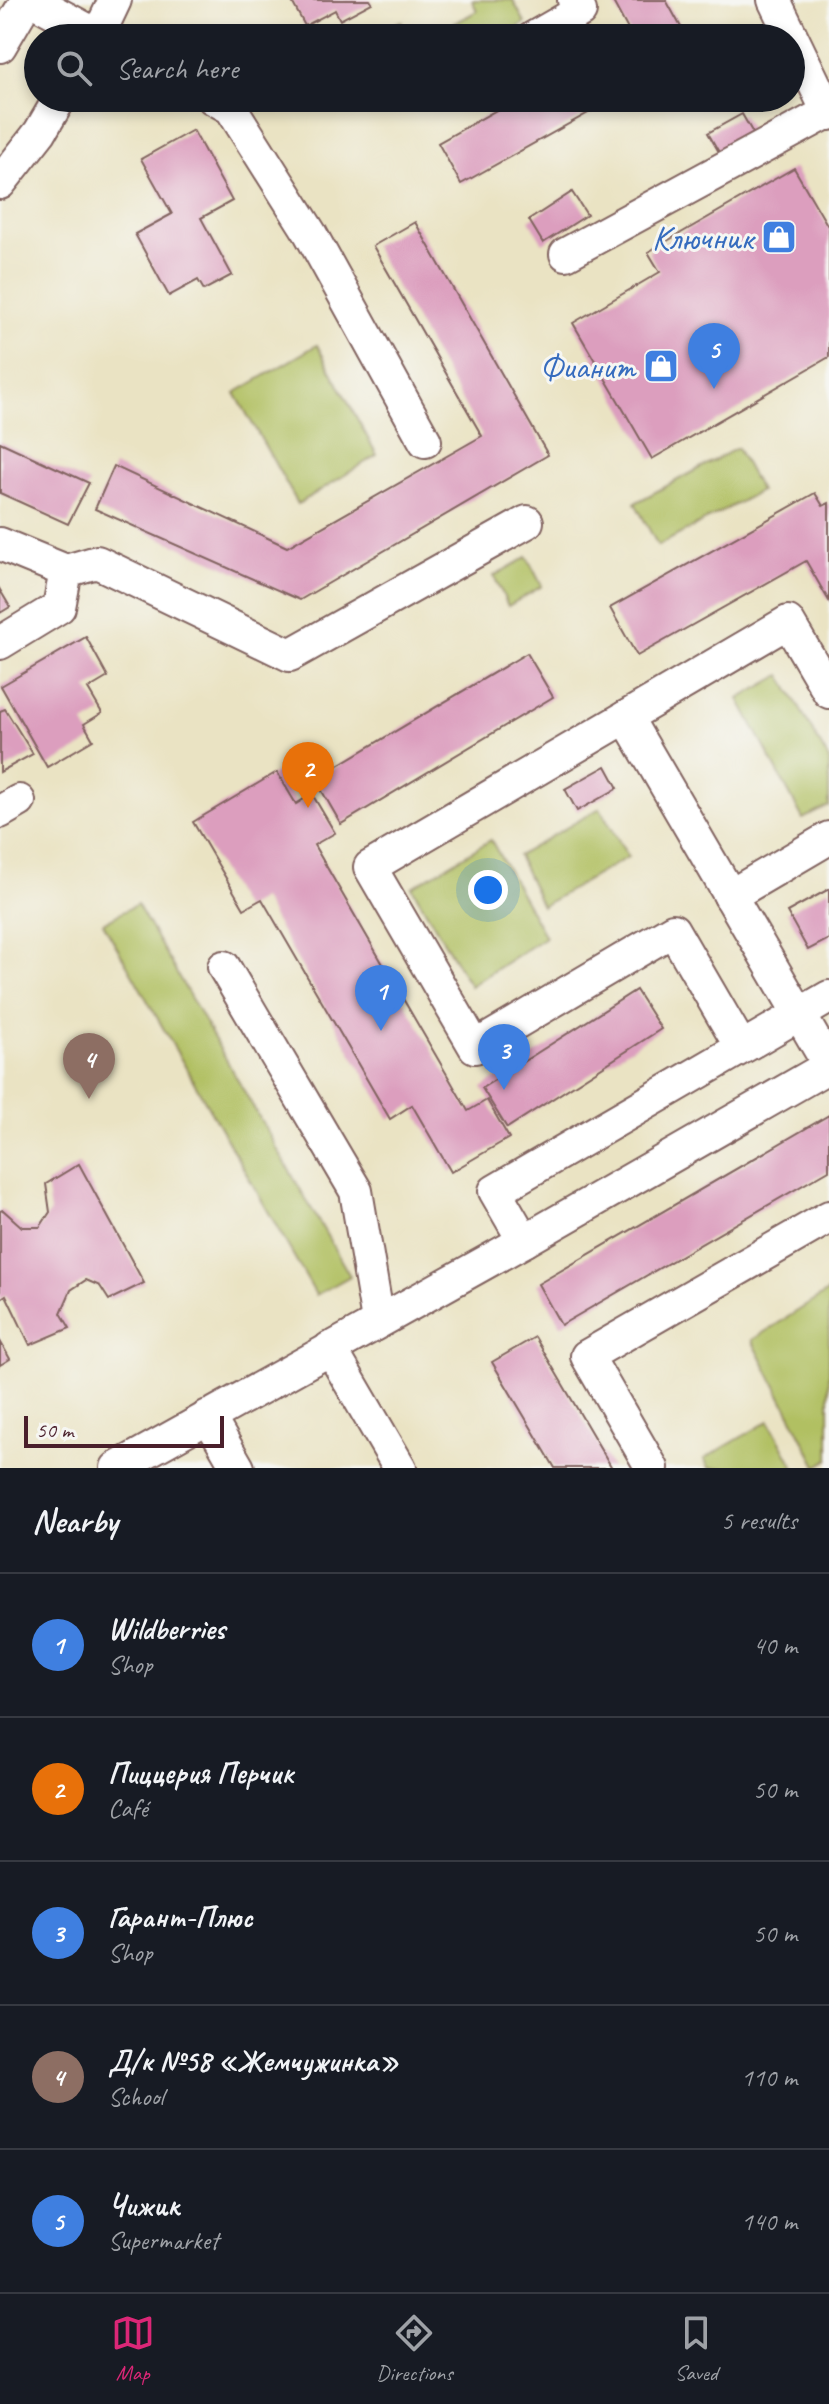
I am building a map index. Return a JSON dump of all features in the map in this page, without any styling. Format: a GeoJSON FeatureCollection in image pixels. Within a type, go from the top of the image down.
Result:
{"type":"FeatureCollection","features":[{"type":"Feature","properties":{"kind":"street"},"geometry":{"type":"LineString","coordinates":[[0,46],[30,0],[75,24]]}},
{"type":"Feature","properties":{"kind":"street"},"geometry":{"type":"LineString","coordinates":[[105,24],[115,0]]}},
{"type":"Feature","properties":{"kind":"street"},"geometry":{"type":"LineString","coordinates":[[557,24],[580,11],[574,0]]}},
{"type":"Feature","properties":{"kind":"street"},"geometry":{"type":"LineString","coordinates":[[774,0],[786,24]]}},
{"type":"Feature","properties":{"kind":"street"},"geometry":{"type":"LineString","coordinates":[[566,254],[829,113],[805,64]]}},
{"type":"Feature","properties":{"kind":"street"},"geometry":{"type":"LineString","coordinates":[[0,183],[52,112]]}},
{"type":"Feature","properties":{"kind":"street"},"geometry":{"type":"LineString","coordinates":[[234,112],[310,233],[425,441]]}},
{"type":"Feature","properties":{"kind":"street"},"geometry":{"type":"LineString","coordinates":[[0,544],[66,571],[97,562],[290,655],[527,522]]}},
{"type":"Feature","properties":{"kind":"street"},"geometry":{"type":"LineString","coordinates":[[0,643],[59,607],[66,571]]}},
{"type":"Feature","properties":{"kind":"street"},"geometry":{"type":"LineString","coordinates":[[741,1047],[673,930],[475,1047],[370,867],[788,622],[829,692]]}},
{"type":"Feature","properties":{"kind":"street"},"geometry":{"type":"LineString","coordinates":[[117,1468],[524,1241],[829,1065],[626,717]]}},
{"type":"Feature","properties":{"kind":"street"},"geometry":{"type":"LineString","coordinates":[[730,896],[829,838]]}},
{"type":"Feature","properties":{"kind":"street"},"geometry":{"type":"LineString","coordinates":[[224,967],[356,1191],[378,1321]]}},
{"type":"Feature","properties":{"kind":"street"},"geometry":{"type":"LineString","coordinates":[[524,1241],[495,1191],[829,997]]}},
{"type":"Feature","properties":{"kind":"street"},"geometry":{"type":"LineString","coordinates":[[652,1468],[587,1356],[829,1217]]}},
{"type":"Feature","properties":{"kind":"street"},"geometry":{"type":"LineString","coordinates":[[330,1348],[400,1468]]}},
{"type":"Feature","properties":{"kind":"street"},"geometry":{"type":"LineString","coordinates":[[208,1416],[238,1468]]}},
{"type":"Feature","properties":{"kind":"green space"},"geometry":{"type":"Polygon","coordinates":[[[472,0],[513,0],[525,23],[453,24],[477,11],[472,0]]]}},
{"type":"Feature","properties":{"kind":"green space"},"geometry":{"type":"Polygon","coordinates":[[[317,345],[377,455],[298,504],[235,393],[317,345]]]}},
{"type":"Feature","properties":{"kind":"green space"},"geometry":{"type":"Polygon","coordinates":[[[737,448],[760,491],[658,546],[635,503],[737,448]]]}},
{"type":"Feature","properties":{"kind":"green space"},"geometry":{"type":"Polygon","coordinates":[[[527,557],[542,586],[508,606],[494,576],[527,557]]]}},
{"type":"Feature","properties":{"kind":"green space"},"geometry":{"type":"Polygon","coordinates":[[[781,675],[829,760],[829,806],[803,819],[739,699],[781,675]]]}},
{"type":"Feature","properties":{"kind":"green space"},"geometry":{"type":"Polygon","coordinates":[[[600,808],[628,857],[542,906],[518,856],[600,808]]]}},
{"type":"Feature","properties":{"kind":"green space"},"geometry":{"type":"Polygon","coordinates":[[[491,840],[545,937],[470,986],[412,887],[491,840]]]}},
{"type":"Feature","properties":{"kind":"green space"},"geometry":{"type":"Polygon","coordinates":[[[137,904],[350,1276],[316,1295],[103,923],[137,904]]]}},
{"type":"Feature","properties":{"kind":"green space"},"geometry":{"type":"Polygon","coordinates":[[[829,1291],[829,1459],[817,1466],[752,1340],[829,1291]]]}},
{"type":"Feature","properties":{"kind":"green space"},"geometry":{"type":"Polygon","coordinates":[[[769,1421],[795,1468],[709,1468],[704,1459],[769,1421]]]}},
{"type":"Feature","properties":{"kind":"building"},"geometry":{"type":"Polygon","coordinates":[[[291,0],[370,0],[372,3],[340,20],[335,10],[304,24],[291,0]]]}},
{"type":"Feature","properties":{"kind":"building"},"geometry":{"type":"Polygon","coordinates":[[[612,0],[666,0],[679,24],[625,24],[612,0]]]}},
{"type":"Feature","properties":{"kind":"building"},"geometry":{"type":"Polygon","coordinates":[[[493,112],[590,112],[461,184],[438,143],[493,112]]]}},
{"type":"Feature","properties":{"kind":"building"},"geometry":{"type":"Polygon","coordinates":[[[742,114],[754,135],[720,154],[708,133],[742,114]]]}},
{"type":"Feature","properties":{"kind":"building"},"geometry":{"type":"Polygon","coordinates":[[[193,130],[232,201],[201,218],[232,275],[204,290],[198,280],[169,296],[135,234],[172,214],[141,159],[193,130]]]}},
{"type":"Feature","properties":{"kind":"building"},"geometry":{"type":"Polygon","coordinates":[[[794,168],[829,228],[829,357],[652,459],[573,323],[660,272],[648,252],[794,168]]]}},
{"type":"Feature","properties":{"kind":"building"},"geometry":{"type":"Polygon","coordinates":[[[572,192],[587,215],[543,243],[529,220],[572,192]]]}},
{"type":"Feature","properties":{"kind":"building"},"geometry":{"type":"Polygon","coordinates":[[[415,222],[548,455],[300,600],[95,509],[114,466],[287,547],[482,436],[373,246],[415,222]]]}},
{"type":"Feature","properties":{"kind":"building"},"geometry":{"type":"Polygon","coordinates":[[[0,442],[89,483],[68,524],[0,493],[0,442]]]}},
{"type":"Feature","properties":{"kind":"building"},"geometry":{"type":"Polygon","coordinates":[[[815,493],[823,506],[829,503],[829,601],[806,561],[637,656],[610,608],[815,493]]]}},
{"type":"Feature","properties":{"kind":"building"},"geometry":{"type":"Polygon","coordinates":[[[0,590],[10,607],[0,613],[0,590]]]}},
{"type":"Feature","properties":{"kind":"building"},"geometry":{"type":"Polygon","coordinates":[[[86,637],[108,677],[88,689],[102,713],[84,724],[93,740],[47,767],[1,686],[86,637]]]}},
{"type":"Feature","properties":{"kind":"building"},"geometry":{"type":"Polygon","coordinates":[[[527,653],[553,697],[341,824],[315,779],[527,653]]]}},
{"type":"Feature","properties":{"kind":"building"},"geometry":{"type":"Polygon","coordinates":[[[5,709],[33,754],[0,772],[0,711],[5,709]]]}},
{"type":"Feature","properties":{"kind":"building"},"geometry":{"type":"Polygon","coordinates":[[[606,766],[618,788],[577,811],[565,789],[606,766]]]}},
{"type":"Feature","properties":{"kind":"building"},"geometry":{"type":"Polygon","coordinates":[[[277,772],[296,804],[312,794],[335,833],[314,845],[468,1111],[487,1100],[509,1138],[451,1172],[412,1105],[390,1119],[262,899],[244,909],[193,822],[277,772]]]}},
{"type":"Feature","properties":{"kind":"building"},"geometry":{"type":"Polygon","coordinates":[[[829,889],[829,939],[808,950],[787,912],[829,889]]]}},
{"type":"Feature","properties":{"kind":"building"},"geometry":{"type":"Polygon","coordinates":[[[636,990],[661,1029],[507,1128],[482,1088],[636,990]]]}},
{"type":"Feature","properties":{"kind":"building"},"geometry":{"type":"Polygon","coordinates":[[[829,1115],[829,1170],[561,1325],[538,1284],[829,1115]]]}},
{"type":"Feature","properties":{"kind":"building"},"geometry":{"type":"Polygon","coordinates":[[[79,1164],[144,1283],[109,1300],[100,1286],[86,1280],[71,1290],[61,1313],[70,1328],[30,1345],[6,1295],[0,1299],[0,1211],[3,1210],[22,1227],[40,1227],[50,1212],[46,1184],[79,1164]]]}},
{"type":"Feature","properties":{"kind":"building"},"geometry":{"type":"Polygon","coordinates":[[[535,1337],[612,1468],[555,1468],[492,1362],[535,1337]]]}},
{"type":"Feature","properties":{"kind":"building"},"geometry":{"type":"Polygon","coordinates":[[[0,1341],[10,1359],[0,1365],[0,1341]]]}},
{"type":"Feature","properties":{"kind":"place","name":"Ключник"},"geometry":{"type":"Point","coordinates":[779,237]}},
{"type":"Feature","properties":{"kind":"place","name":"Фианит"},"geometry":{"type":"Point","coordinates":[661,366]}},
{"type":"Feature","properties":{"kind":"place","name":"Чижик"},"geometry":{"type":"Point","coordinates":[714,389]}},
{"type":"Feature","properties":{"kind":"place","name":"Пиццерия Перчик"},"geometry":{"type":"Point","coordinates":[308,808]}},
{"type":"Feature","properties":{"kind":"place","name":"Wildberries"},"geometry":{"type":"Point","coordinates":[381,1031]}},
{"type":"Feature","properties":{"kind":"place","name":"Гарант-Плюс"},"geometry":{"type":"Point","coordinates":[504,1090]}},
{"type":"Feature","properties":{"kind":"place","name":"Д/к №58 «Жемчужинка»"},"geometry":{"type":"Point","coordinates":[89,1099]}}]}
